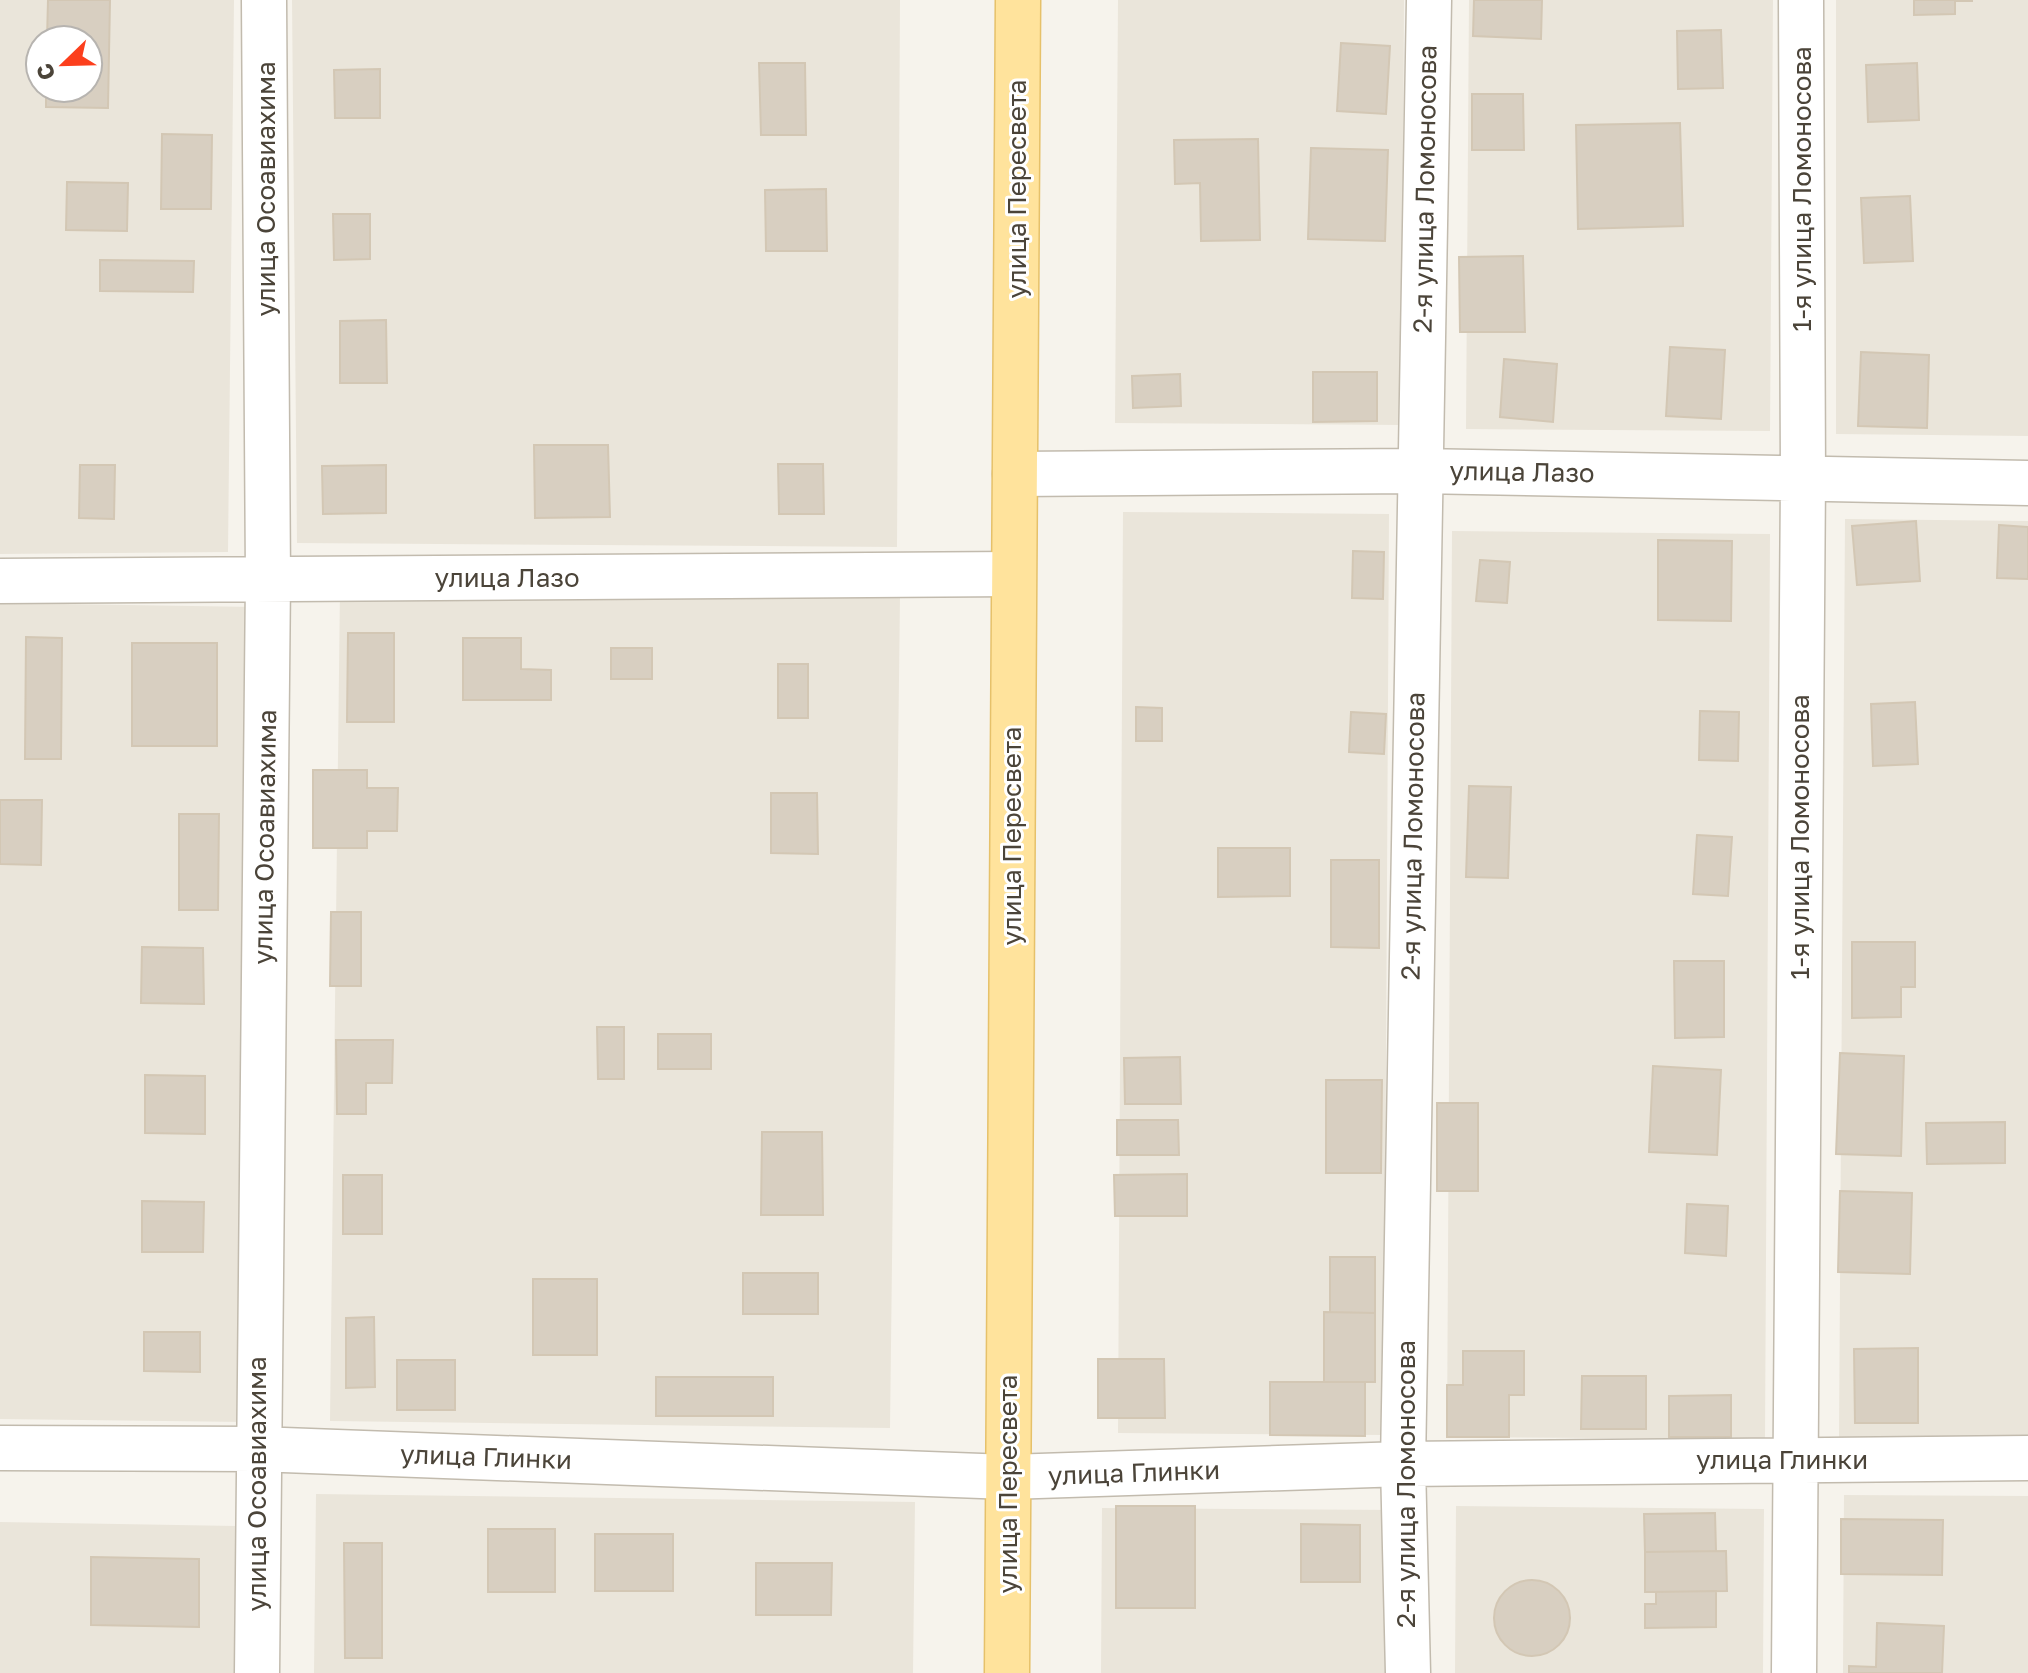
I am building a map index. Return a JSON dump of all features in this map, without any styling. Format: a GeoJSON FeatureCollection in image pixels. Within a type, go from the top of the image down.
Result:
{"type":"FeatureCollection","features":[{"type":"Feature","properties":{"kind":"main road","name":"улица Пересвета"},"geometry":{"type":"LineString","coordinates":[[1007,1673],[1018,0]]}},
{"type":"Feature","properties":{"kind":"street","name":"улица Осоавиахима"},"geometry":{"type":"LineString","coordinates":[[257,1673],[268,579],[264,0]]}},
{"type":"Feature","properties":{"kind":"street","name":"2-я улица Ломоносова"},"geometry":{"type":"LineString","coordinates":[[1408,1673],[1403,1464],[1429,0]]}},
{"type":"Feature","properties":{"kind":"street","name":"1-я улица Ломоносова"},"geometry":{"type":"LineString","coordinates":[[1794,1673],[1803,477],[1801,0]]}},
{"type":"Feature","properties":{"kind":"street","name":"улица Лазо"},"geometry":{"type":"LineString","coordinates":[[1015,474],[1419,471],[2028,483]]}},
{"type":"Feature","properties":{"kind":"street","name":"улица Лазо"},"geometry":{"type":"LineString","coordinates":[[0,581],[1013,574]]}},
{"type":"Feature","properties":{"kind":"street","name":"улица Глинки"},"geometry":{"type":"LineString","coordinates":[[0,1448],[257,1449],[1008,1477],[1403,1464],[2028,1458]]}},
{"type":"Feature","properties":{"kind":"shaded area"},"geometry":{"type":"Polygon","coordinates":[[[0,0],[234,0],[228,552],[0,554],[0,0]]]}},
{"type":"Feature","properties":{"kind":"shaded area"},"geometry":{"type":"Polygon","coordinates":[[[292,0],[900,0],[897,547],[297,543],[292,0]]]}},
{"type":"Feature","properties":{"kind":"shaded area"},"geometry":{"type":"Polygon","coordinates":[[[1118,0],[1404,0],[1402,425],[1115,423],[1118,0]]]}},
{"type":"Feature","properties":{"kind":"shaded area"},"geometry":{"type":"Polygon","coordinates":[[[1469,0],[1773,0],[1770,431],[1466,429],[1469,0]]]}},
{"type":"Feature","properties":{"kind":"shaded area"},"geometry":{"type":"Polygon","coordinates":[[[1836,0],[2028,0],[2028,436],[1836,434],[1836,0]]]}},
{"type":"Feature","properties":{"kind":"shaded area"},"geometry":{"type":"Polygon","coordinates":[[[1123,512],[1389,514],[1384,1435],[1118,1433],[1123,512]]]}},
{"type":"Feature","properties":{"kind":"shaded area"},"geometry":{"type":"Polygon","coordinates":[[[1845,519],[2028,521],[2028,1438],[1839,1437],[1845,519]]]}},
{"type":"Feature","properties":{"kind":"shaded area"},"geometry":{"type":"Polygon","coordinates":[[[1452,531],[1770,534],[1765,1439],[1447,1437],[1452,531]]]}},
{"type":"Feature","properties":{"kind":"shaded area"},"geometry":{"type":"Polygon","coordinates":[[[340,589],[900,596],[890,1428],[330,1421],[340,589]]]}},
{"type":"Feature","properties":{"kind":"shaded area"},"geometry":{"type":"Polygon","coordinates":[[[0,603],[256,607],[246,1422],[0,1419],[0,603]]]}},
{"type":"Feature","properties":{"kind":"shaded area"},"geometry":{"type":"Polygon","coordinates":[[[316,1494],[915,1502],[913,1673],[314,1673],[316,1494]]]}},
{"type":"Feature","properties":{"kind":"shaded area"},"geometry":{"type":"Polygon","coordinates":[[[1844,1495],[2028,1496],[2028,1673],[1843,1673],[1844,1495]]]}},
{"type":"Feature","properties":{"kind":"shaded area"},"geometry":{"type":"Polygon","coordinates":[[[1456,1506],[1764,1509],[1763,1673],[1455,1673],[1456,1506]]]}},
{"type":"Feature","properties":{"kind":"shaded area"},"geometry":{"type":"Polygon","coordinates":[[[1102,1508],[1399,1510],[1398,1673],[1101,1673],[1102,1508]]]}},
{"type":"Feature","properties":{"kind":"shaded area"},"geometry":{"type":"Polygon","coordinates":[[[0,1522],[236,1526],[234,1673],[0,1673],[0,1522]]]}},
{"type":"Feature","properties":{"kind":"building"},"geometry":{"type":"Polygon","coordinates":[[[48,0],[110,0],[108,108],[46,107],[46,104],[104,104],[104,24],[47,24],[48,0]]]}},
{"type":"Feature","properties":{"kind":"building"},"geometry":{"type":"Polygon","coordinates":[[[1474,0],[1542,0],[1541,39],[1473,36],[1474,0]]]}},
{"type":"Feature","properties":{"kind":"building"},"geometry":{"type":"Polygon","coordinates":[[[1914,0],[1972,1],[1955,1],[1955,14],[1914,15],[1914,0]]]}},
{"type":"Feature","properties":{"kind":"building"},"geometry":{"type":"Polygon","coordinates":[[[1721,30],[1723,88],[1678,89],[1677,31],[1721,30]]]}},
{"type":"Feature","properties":{"kind":"building"},"geometry":{"type":"Polygon","coordinates":[[[1341,43],[1390,46],[1386,114],[1337,111],[1341,43]]]}},
{"type":"Feature","properties":{"kind":"building"},"geometry":{"type":"Polygon","coordinates":[[[759,63],[805,63],[806,135],[761,135],[759,63]]]}},
{"type":"Feature","properties":{"kind":"building"},"geometry":{"type":"Polygon","coordinates":[[[1917,63],[1919,120],[1868,122],[1866,65],[1917,63]]]}},
{"type":"Feature","properties":{"kind":"building"},"geometry":{"type":"Polygon","coordinates":[[[380,69],[380,118],[335,118],[334,70],[380,69]]]}},
{"type":"Feature","properties":{"kind":"building"},"geometry":{"type":"Polygon","coordinates":[[[1472,94],[1523,94],[1524,150],[1472,150],[1472,94]]]}},
{"type":"Feature","properties":{"kind":"building"},"geometry":{"type":"Polygon","coordinates":[[[1680,123],[1683,226],[1578,229],[1576,125],[1680,123]]]}},
{"type":"Feature","properties":{"kind":"building"},"geometry":{"type":"Polygon","coordinates":[[[162,134],[212,135],[211,209],[161,209],[162,134]]]}},
{"type":"Feature","properties":{"kind":"building"},"geometry":{"type":"Polygon","coordinates":[[[1258,139],[1260,240],[1201,241],[1200,183],[1175,184],[1174,140],[1258,139]]]}},
{"type":"Feature","properties":{"kind":"building"},"geometry":{"type":"Polygon","coordinates":[[[1311,148],[1388,150],[1385,241],[1308,239],[1311,148]]]}},
{"type":"Feature","properties":{"kind":"building"},"geometry":{"type":"Polygon","coordinates":[[[67,182],[128,183],[127,231],[66,230],[67,182]]]}},
{"type":"Feature","properties":{"kind":"building"},"geometry":{"type":"Polygon","coordinates":[[[826,189],[827,251],[766,251],[765,190],[826,189]]]}},
{"type":"Feature","properties":{"kind":"building"},"geometry":{"type":"Polygon","coordinates":[[[1910,196],[1913,261],[1864,263],[1861,198],[1910,196]]]}},
{"type":"Feature","properties":{"kind":"building"},"geometry":{"type":"Polygon","coordinates":[[[333,214],[370,214],[370,259],[334,260],[333,214]]]}},
{"type":"Feature","properties":{"kind":"building"},"geometry":{"type":"Polygon","coordinates":[[[1523,256],[1525,332],[1460,332],[1459,257],[1523,256]]]}},
{"type":"Feature","properties":{"kind":"building"},"geometry":{"type":"Polygon","coordinates":[[[100,260],[194,261],[193,292],[100,291],[100,260]]]}},
{"type":"Feature","properties":{"kind":"building"},"geometry":{"type":"Polygon","coordinates":[[[386,320],[387,383],[340,383],[340,321],[386,320]]]}},
{"type":"Feature","properties":{"kind":"building"},"geometry":{"type":"Polygon","coordinates":[[[1670,347],[1725,350],[1721,419],[1666,416],[1670,347]]]}},
{"type":"Feature","properties":{"kind":"building"},"geometry":{"type":"Polygon","coordinates":[[[1861,352],[1929,355],[1927,428],[1858,426],[1861,352]]]}},
{"type":"Feature","properties":{"kind":"building"},"geometry":{"type":"Polygon","coordinates":[[[1504,359],[1557,364],[1553,422],[1500,417],[1504,359]]]}},
{"type":"Feature","properties":{"kind":"building"},"geometry":{"type":"Polygon","coordinates":[[[1313,372],[1377,372],[1377,421],[1313,422],[1313,372]]]}},
{"type":"Feature","properties":{"kind":"building"},"geometry":{"type":"Polygon","coordinates":[[[1180,374],[1181,406],[1133,408],[1132,376],[1180,374]]]}},
{"type":"Feature","properties":{"kind":"building"},"geometry":{"type":"Polygon","coordinates":[[[534,445],[608,445],[610,517],[535,518],[534,445]]]}},
{"type":"Feature","properties":{"kind":"building"},"geometry":{"type":"Polygon","coordinates":[[[778,464],[823,464],[824,514],[779,514],[778,464]]]}},
{"type":"Feature","properties":{"kind":"building"},"geometry":{"type":"Polygon","coordinates":[[[80,465],[115,465],[114,519],[79,518],[80,465]]]}},
{"type":"Feature","properties":{"kind":"building"},"geometry":{"type":"Polygon","coordinates":[[[386,465],[386,513],[323,514],[322,466],[386,465]]]}},
{"type":"Feature","properties":{"kind":"building"},"geometry":{"type":"Polygon","coordinates":[[[1916,521],[1920,581],[1857,585],[1852,526],[1916,521]]]}},
{"type":"Feature","properties":{"kind":"building"},"geometry":{"type":"Polygon","coordinates":[[[1999,525],[2028,527],[2028,579],[1997,578],[1999,525]]]}},
{"type":"Feature","properties":{"kind":"building"},"geometry":{"type":"Polygon","coordinates":[[[1658,540],[1732,541],[1731,621],[1658,620],[1658,540]]]}},
{"type":"Feature","properties":{"kind":"building"},"geometry":{"type":"Polygon","coordinates":[[[1353,551],[1384,552],[1383,599],[1352,598],[1353,551]]]}},
{"type":"Feature","properties":{"kind":"building"},"geometry":{"type":"Polygon","coordinates":[[[1480,560],[1510,562],[1507,603],[1476,601],[1480,560]]]}},
{"type":"Feature","properties":{"kind":"building"},"geometry":{"type":"Polygon","coordinates":[[[348,633],[394,633],[394,722],[347,722],[348,633]]]}},
{"type":"Feature","properties":{"kind":"building"},"geometry":{"type":"Polygon","coordinates":[[[26,637],[62,638],[61,759],[25,759],[26,637]]]}},
{"type":"Feature","properties":{"kind":"building"},"geometry":{"type":"Polygon","coordinates":[[[463,638],[521,638],[521,669],[551,670],[551,700],[463,700],[463,638]]]}},
{"type":"Feature","properties":{"kind":"building"},"geometry":{"type":"Polygon","coordinates":[[[132,643],[217,643],[217,746],[132,746],[132,643]]]}},
{"type":"Feature","properties":{"kind":"building"},"geometry":{"type":"Polygon","coordinates":[[[611,648],[652,648],[652,679],[611,679],[611,648]]]}},
{"type":"Feature","properties":{"kind":"building"},"geometry":{"type":"Polygon","coordinates":[[[778,664],[808,664],[808,718],[778,718],[778,664]]]}},
{"type":"Feature","properties":{"kind":"building"},"geometry":{"type":"Polygon","coordinates":[[[1915,702],[1918,764],[1873,766],[1871,704],[1915,702]]]}},
{"type":"Feature","properties":{"kind":"building"},"geometry":{"type":"Polygon","coordinates":[[[1136,707],[1162,708],[1162,741],[1136,741],[1136,707]]]}},
{"type":"Feature","properties":{"kind":"building"},"geometry":{"type":"Polygon","coordinates":[[[1700,711],[1739,712],[1738,761],[1699,760],[1700,711]]]}},
{"type":"Feature","properties":{"kind":"building"},"geometry":{"type":"Polygon","coordinates":[[[1351,712],[1386,714],[1384,754],[1349,752],[1351,712]]]}},
{"type":"Feature","properties":{"kind":"building"},"geometry":{"type":"Polygon","coordinates":[[[313,770],[367,770],[367,788],[398,788],[397,831],[367,831],[367,848],[313,848],[313,770]]]}},
{"type":"Feature","properties":{"kind":"building"},"geometry":{"type":"Polygon","coordinates":[[[1469,786],[1511,787],[1508,878],[1466,877],[1469,786]]]}},
{"type":"Feature","properties":{"kind":"building"},"geometry":{"type":"Polygon","coordinates":[[[771,793],[817,793],[818,854],[771,853],[771,793]]]}},
{"type":"Feature","properties":{"kind":"building"},"geometry":{"type":"Polygon","coordinates":[[[0,800],[42,800],[41,865],[0,864],[0,800]]]}},
{"type":"Feature","properties":{"kind":"building"},"geometry":{"type":"Polygon","coordinates":[[[179,814],[219,814],[218,910],[179,910],[179,814]]]}},
{"type":"Feature","properties":{"kind":"building"},"geometry":{"type":"Polygon","coordinates":[[[1697,835],[1732,837],[1728,896],[1693,894],[1697,835]]]}},
{"type":"Feature","properties":{"kind":"building"},"geometry":{"type":"Polygon","coordinates":[[[1218,848],[1290,848],[1290,896],[1218,897],[1218,848]]]}},
{"type":"Feature","properties":{"kind":"building"},"geometry":{"type":"Polygon","coordinates":[[[1331,860],[1379,860],[1379,948],[1331,947],[1331,860]]]}},
{"type":"Feature","properties":{"kind":"building"},"geometry":{"type":"Polygon","coordinates":[[[331,912],[361,912],[361,986],[330,986],[331,912]]]}},
{"type":"Feature","properties":{"kind":"building"},"geometry":{"type":"Polygon","coordinates":[[[1852,942],[1915,942],[1915,987],[1901,987],[1901,1017],[1852,1018],[1852,942]]]}},
{"type":"Feature","properties":{"kind":"building"},"geometry":{"type":"Polygon","coordinates":[[[142,947],[203,948],[204,1004],[141,1003],[142,947]]]}},
{"type":"Feature","properties":{"kind":"building"},"geometry":{"type":"Polygon","coordinates":[[[1674,961],[1724,961],[1724,1037],[1675,1038],[1674,961]]]}},
{"type":"Feature","properties":{"kind":"building"},"geometry":{"type":"Polygon","coordinates":[[[597,1027],[624,1027],[624,1079],[598,1079],[597,1027]]]}},
{"type":"Feature","properties":{"kind":"building"},"geometry":{"type":"Polygon","coordinates":[[[658,1034],[711,1034],[711,1069],[658,1069],[658,1034]]]}},
{"type":"Feature","properties":{"kind":"building"},"geometry":{"type":"Polygon","coordinates":[[[336,1040],[393,1040],[392,1083],[366,1083],[366,1114],[337,1114],[336,1040]]]}},
{"type":"Feature","properties":{"kind":"building"},"geometry":{"type":"Polygon","coordinates":[[[1840,1053],[1904,1056],[1901,1156],[1836,1154],[1840,1053]]]}},
{"type":"Feature","properties":{"kind":"building"},"geometry":{"type":"Polygon","coordinates":[[[1180,1057],[1181,1104],[1125,1104],[1124,1058],[1180,1057]]]}},
{"type":"Feature","properties":{"kind":"building"},"geometry":{"type":"Polygon","coordinates":[[[1653,1066],[1721,1070],[1717,1155],[1649,1152],[1653,1066]]]}},
{"type":"Feature","properties":{"kind":"building"},"geometry":{"type":"Polygon","coordinates":[[[145,1075],[205,1076],[205,1134],[145,1133],[145,1075]]]}},
{"type":"Feature","properties":{"kind":"building"},"geometry":{"type":"Polygon","coordinates":[[[1326,1080],[1382,1080],[1381,1173],[1326,1173],[1326,1080]]]}},
{"type":"Feature","properties":{"kind":"building"},"geometry":{"type":"Polygon","coordinates":[[[1437,1103],[1478,1103],[1478,1191],[1437,1191],[1437,1103]]]}},
{"type":"Feature","properties":{"kind":"building"},"geometry":{"type":"Polygon","coordinates":[[[1117,1120],[1178,1120],[1179,1155],[1117,1155],[1117,1120]]]}},
{"type":"Feature","properties":{"kind":"building"},"geometry":{"type":"Polygon","coordinates":[[[2005,1122],[2005,1163],[1927,1164],[1926,1123],[2005,1122]]]}},
{"type":"Feature","properties":{"kind":"building"},"geometry":{"type":"Polygon","coordinates":[[[762,1132],[822,1132],[823,1215],[761,1215],[762,1132]]]}},
{"type":"Feature","properties":{"kind":"building"},"geometry":{"type":"Polygon","coordinates":[[[1187,1174],[1187,1216],[1115,1216],[1114,1175],[1187,1174]]]}},
{"type":"Feature","properties":{"kind":"building"},"geometry":{"type":"Polygon","coordinates":[[[343,1175],[382,1175],[382,1234],[343,1234],[343,1175]]]}},
{"type":"Feature","properties":{"kind":"building"},"geometry":{"type":"Polygon","coordinates":[[[1840,1191],[1912,1193],[1910,1274],[1838,1272],[1840,1191]]]}},
{"type":"Feature","properties":{"kind":"building"},"geometry":{"type":"Polygon","coordinates":[[[142,1201],[204,1202],[203,1252],[142,1252],[142,1201]]]}},
{"type":"Feature","properties":{"kind":"building"},"geometry":{"type":"Polygon","coordinates":[[[1687,1204],[1728,1206],[1726,1256],[1685,1253],[1687,1204]]]}},
{"type":"Feature","properties":{"kind":"building"},"geometry":{"type":"Polygon","coordinates":[[[1330,1257],[1375,1257],[1375,1313],[1330,1312],[1330,1257]]]}},
{"type":"Feature","properties":{"kind":"building"},"geometry":{"type":"Polygon","coordinates":[[[743,1273],[818,1273],[818,1314],[743,1314],[743,1273]]]}},
{"type":"Feature","properties":{"kind":"building"},"geometry":{"type":"Polygon","coordinates":[[[533,1279],[597,1279],[597,1355],[533,1355],[533,1279]]]}},
{"type":"Feature","properties":{"kind":"building"},"geometry":{"type":"Polygon","coordinates":[[[1324,1312],[1375,1313],[1375,1382],[1324,1382],[1324,1312]]]}},
{"type":"Feature","properties":{"kind":"building"},"geometry":{"type":"Polygon","coordinates":[[[374,1317],[375,1387],[346,1388],[346,1318],[374,1317]]]}},
{"type":"Feature","properties":{"kind":"building"},"geometry":{"type":"Polygon","coordinates":[[[144,1332],[200,1332],[200,1372],[144,1371],[144,1332]]]}},
{"type":"Feature","properties":{"kind":"building"},"geometry":{"type":"Polygon","coordinates":[[[1918,1348],[1918,1423],[1855,1423],[1854,1349],[1918,1348]]]}},
{"type":"Feature","properties":{"kind":"building"},"geometry":{"type":"Polygon","coordinates":[[[1463,1351],[1524,1351],[1524,1395],[1509,1395],[1509,1437],[1447,1437],[1447,1385],[1463,1385],[1463,1351]]]}},
{"type":"Feature","properties":{"kind":"building"},"geometry":{"type":"Polygon","coordinates":[[[1098,1359],[1164,1359],[1165,1418],[1098,1418],[1098,1359]]]}},
{"type":"Feature","properties":{"kind":"building"},"geometry":{"type":"Polygon","coordinates":[[[397,1360],[455,1360],[455,1410],[397,1410],[397,1360]]]}},
{"type":"Feature","properties":{"kind":"building"},"geometry":{"type":"Polygon","coordinates":[[[1582,1376],[1646,1376],[1646,1429],[1581,1429],[1582,1376]]]}},
{"type":"Feature","properties":{"kind":"building"},"geometry":{"type":"Polygon","coordinates":[[[656,1377],[773,1377],[773,1416],[656,1416],[656,1377]]]}},
{"type":"Feature","properties":{"kind":"building"},"geometry":{"type":"Polygon","coordinates":[[[1270,1382],[1365,1382],[1365,1436],[1270,1435],[1270,1382]]]}},
{"type":"Feature","properties":{"kind":"building"},"geometry":{"type":"Polygon","coordinates":[[[1731,1395],[1731,1437],[1669,1437],[1669,1396],[1731,1395]]]}},
{"type":"Feature","properties":{"kind":"building"},"geometry":{"type":"Polygon","coordinates":[[[1116,1506],[1195,1506],[1195,1608],[1116,1608],[1116,1506]]]}},
{"type":"Feature","properties":{"kind":"building"},"geometry":{"type":"Polygon","coordinates":[[[1715,1513],[1716,1551],[1645,1552],[1644,1514],[1715,1513]]]}},
{"type":"Feature","properties":{"kind":"building"},"geometry":{"type":"Polygon","coordinates":[[[1841,1519],[1943,1520],[1942,1575],[1841,1574],[1841,1519]]]}},
{"type":"Feature","properties":{"kind":"building"},"geometry":{"type":"Polygon","coordinates":[[[1301,1524],[1360,1525],[1360,1582],[1301,1582],[1301,1524]]]}},
{"type":"Feature","properties":{"kind":"building"},"geometry":{"type":"Polygon","coordinates":[[[488,1529],[555,1529],[555,1592],[488,1592],[488,1529]]]}},
{"type":"Feature","properties":{"kind":"building"},"geometry":{"type":"Polygon","coordinates":[[[595,1534],[673,1534],[673,1591],[595,1591],[595,1534]]]}},
{"type":"Feature","properties":{"kind":"building"},"geometry":{"type":"Polygon","coordinates":[[[344,1543],[382,1543],[382,1658],[345,1658],[344,1543]]]}},
{"type":"Feature","properties":{"kind":"building"},"geometry":{"type":"Polygon","coordinates":[[[1726,1551],[1727,1591],[1645,1592],[1645,1552],[1726,1551]]]}},
{"type":"Feature","properties":{"kind":"building"},"geometry":{"type":"Polygon","coordinates":[[[91,1557],[199,1559],[199,1627],[91,1625],[91,1557]]]}},
{"type":"Feature","properties":{"kind":"building"},"geometry":{"type":"Polygon","coordinates":[[[756,1563],[832,1563],[831,1615],[756,1615],[756,1563]]]}},
{"type":"Feature","properties":{"kind":"building"},"geometry":{"type":"Polygon","coordinates":[[[1525,1580],[1539,1580],[1553,1586],[1564,1597],[1570,1618],[1567,1633],[1559,1645],[1539,1656],[1525,1656],[1511,1650],[1500,1639],[1494,1625],[1494,1611],[1500,1597],[1511,1586],[1525,1580]]]}},
{"type":"Feature","properties":{"kind":"building"},"geometry":{"type":"Polygon","coordinates":[[[1716,1591],[1716,1627],[1645,1628],[1645,1604],[1656,1604],[1656,1592],[1716,1591]]]}},
{"type":"Feature","properties":{"kind":"building"},"geometry":{"type":"Polygon","coordinates":[[[1877,1623],[1944,1626],[1942,1673],[1849,1673],[1849,1666],[1876,1667],[1877,1623]]]}}]}
